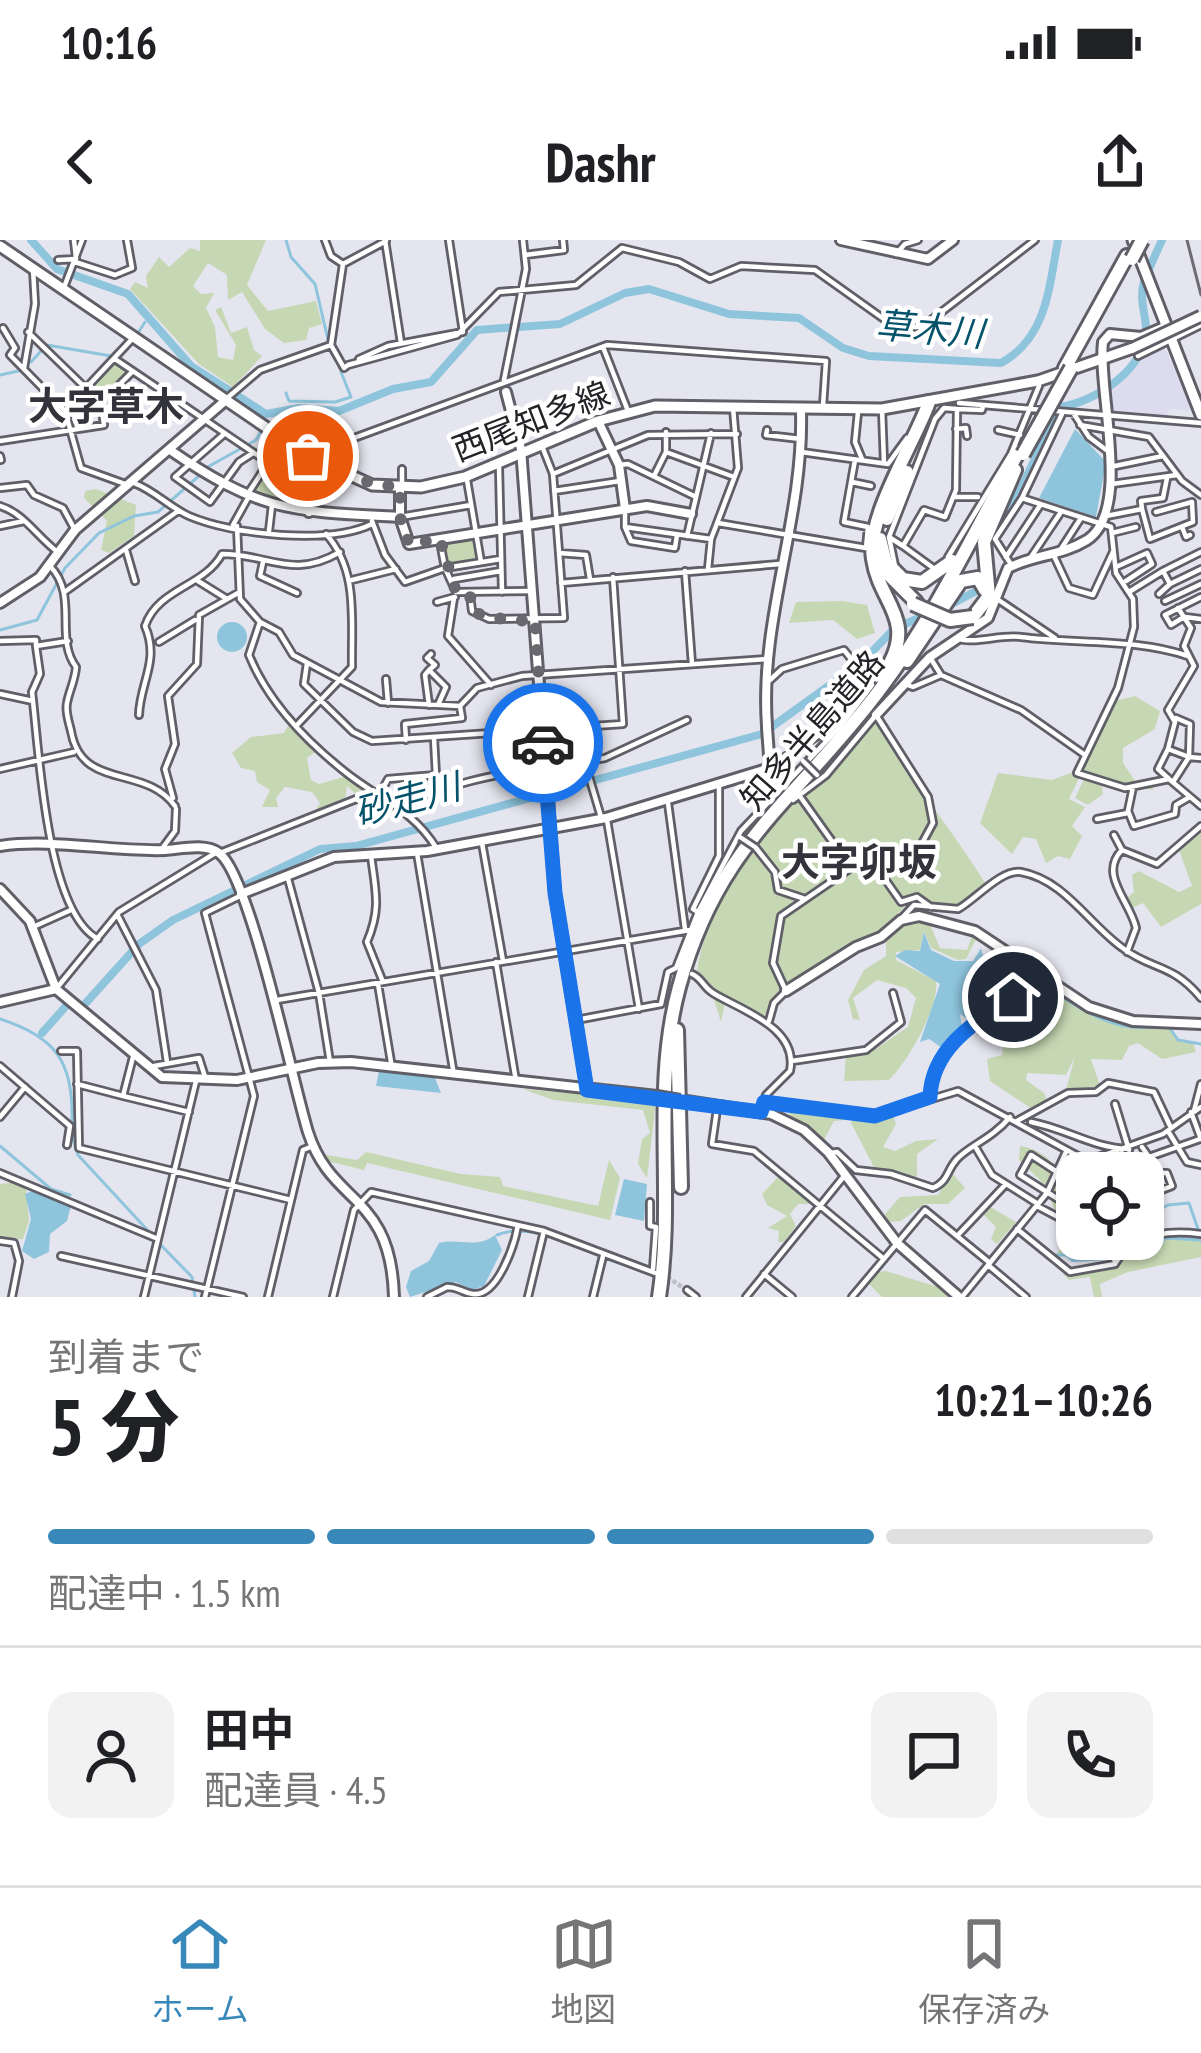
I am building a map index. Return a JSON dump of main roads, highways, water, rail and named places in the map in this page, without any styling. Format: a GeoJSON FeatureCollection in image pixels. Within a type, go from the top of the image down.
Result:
{"type":"FeatureCollection","features":[{"type":"Feature","properties":{"kind":"highway","name":"知多半島道路"},"geometry":{"type":"LineString","coordinates":[[662,1297],[666,1066],[686,962],[705,914],[744,845],[898,664],[1137,240]]}},
{"type":"Feature","properties":{"kind":"highway"},"geometry":{"type":"LineString","coordinates":[[838,738],[874,689],[899,640],[896,610],[873,560],[932,402]]}},
{"type":"Feature","properties":{"kind":"highway"},"geometry":{"type":"LineString","coordinates":[[932,402],[930,418],[883,531],[883,574],[914,603],[950,620],[972,616],[988,596],[984,542],[1015,468]]}},
{"type":"Feature","properties":{"kind":"highway"},"geometry":{"type":"LineString","coordinates":[[910,405],[921,408],[924,417]]}},
{"type":"Feature","properties":{"kind":"highway","name":"知多半島道路"},"geometry":{"type":"LineString","coordinates":[[662,1297],[676,1029],[701,938],[736,867],[764,827],[856,726],[907,661],[1021,452]]}},
{"type":"Feature","properties":{"kind":"highway"},"geometry":{"type":"LineString","coordinates":[[883,531],[893,571],[922,582],[955,558],[996,491]]}},
{"type":"Feature","properties":{"kind":"highway"},"geometry":{"type":"LineString","coordinates":[[907,661],[954,588],[972,577],[982,581],[986,594],[972,616]]}},
{"type":"Feature","properties":{"kind":"highway"},"geometry":{"type":"LineString","coordinates":[[676,1029],[681,1187]]}},
{"type":"Feature","properties":{"kind":"main road"},"geometry":{"type":"LineString","coordinates":[[1137,240],[1201,419]]}},
{"type":"Feature","properties":{"kind":"main road","name":"西尾知多線"},"geometry":{"type":"LineString","coordinates":[[0,246],[134,338],[230,396],[288,442],[372,485],[400,488],[465,477],[628,411],[734,406],[858,412],[1039,386],[1135,352],[1201,321]]}},
{"type":"Feature","properties":{"kind":"main road","name":"西尾知多線"},"geometry":{"type":"LineString","coordinates":[[932,402],[1102,365]]}},
{"type":"Feature","properties":{"kind":"water"},"geometry":{"type":"Polygon","coordinates":[[[1075,429],[1106,462],[1096,517],[1039,498],[1075,429]]]}},
{"type":"Feature","properties":{"kind":"water"},"geometry":{"type":"Polygon","coordinates":[[[232,622],[247,637],[232,652],[217,637],[232,622]]]}},
{"type":"Feature","properties":{"kind":"water"},"geometry":{"type":"Polygon","coordinates":[[[924,932],[931,950],[954,961],[973,961],[981,948],[989,976],[988,1010],[969,1020],[960,1014],[962,1026],[942,1048],[929,1039],[920,1042],[940,984],[895,956],[905,950],[920,951],[924,932]]]}},
{"type":"Feature","properties":{"kind":"water"},"geometry":{"type":"Polygon","coordinates":[[[379,1071],[435,1078],[441,1093],[376,1086],[379,1071]]]}},
{"type":"Feature","properties":{"kind":"water"},"geometry":{"type":"Polygon","coordinates":[[[624,1179],[647,1184],[644,1221],[615,1215],[624,1179]]]}},
{"type":"Feature","properties":{"kind":"water"},"geometry":{"type":"Polygon","coordinates":[[[32,1191],[71,1206],[67,1221],[50,1234],[49,1252],[34,1259],[22,1251],[31,1219],[25,1194],[32,1191]]]}},
{"type":"Feature","properties":{"kind":"water"},"geometry":{"type":"Polygon","coordinates":[[[495,1235],[502,1250],[484,1286],[472,1290],[456,1282],[410,1297],[406,1287],[411,1271],[429,1261],[439,1243],[482,1241],[495,1235]]]}},
{"type":"Feature","properties":{"kind":"waterway","name":"草木川"},"geometry":{"type":"LineString","coordinates":[[31,240],[57,269],[128,294],[191,366],[266,414],[299,408],[339,411],[393,389],[431,382],[477,330],[560,324],[625,293],[649,289],[729,314],[799,318],[843,348],[869,356],[1001,363],[1028,340],[1037,325],[1058,240]]}},
{"type":"Feature","properties":{"kind":"waterway"},"geometry":{"type":"LineString","coordinates":[[286,240],[291,257],[315,284],[329,344]]}},
{"type":"Feature","properties":{"kind":"waterway","name":"砂走川"},"geometry":{"type":"LineString","coordinates":[[1149,269],[1162,240]]}},
{"type":"Feature","properties":{"kind":"waterway","name":"砂走川"},"geometry":{"type":"LineString","coordinates":[[1001,516],[1020,491],[1059,407],[1102,391],[1138,357],[1146,328],[1144,281]]}},
{"type":"Feature","properties":{"kind":"waterway"},"geometry":{"type":"LineString","coordinates":[[138,333],[145,322]]}},
{"type":"Feature","properties":{"kind":"waterway"},"geometry":{"type":"LineString","coordinates":[[47,345],[111,356]]}},
{"type":"Feature","properties":{"kind":"waterway"},"geometry":{"type":"LineString","coordinates":[[31,362],[42,350]]}},
{"type":"Feature","properties":{"kind":"waterway"},"geometry":{"type":"LineString","coordinates":[[336,357],[340,368]]}},
{"type":"Feature","properties":{"kind":"waterway"},"geometry":{"type":"LineString","coordinates":[[0,375],[23,370]]}},
{"type":"Feature","properties":{"kind":"waterway"},"geometry":{"type":"LineString","coordinates":[[286,393],[289,401],[335,402],[351,397],[341,372]]}},
{"type":"Feature","properties":{"kind":"waterway"},"geometry":{"type":"LineString","coordinates":[[206,468],[256,440],[261,431]]}},
{"type":"Feature","properties":{"kind":"waterway"},"geometry":{"type":"LineString","coordinates":[[0,630],[37,620],[65,568],[99,533],[134,516],[158,512],[200,475]]}},
{"type":"Feature","properties":{"kind":"waterway","name":"砂走川"},"geometry":{"type":"LineString","coordinates":[[946,607],[982,588]]}},
{"type":"Feature","properties":{"kind":"waterway","name":"砂走川"},"geometry":{"type":"LineString","coordinates":[[903,625],[921,617]]}},
{"type":"Feature","properties":{"kind":"waterway","name":"砂走川"},"geometry":{"type":"LineString","coordinates":[[84,1005],[139,944],[173,920],[320,849],[356,846],[762,734],[863,661],[894,629]]}},
{"type":"Feature","properties":{"kind":"waterway"},"geometry":{"type":"LineString","coordinates":[[1000,968],[1015,964],[1046,985]]}},
{"type":"Feature","properties":{"kind":"waterway"},"geometry":{"type":"LineString","coordinates":[[1050,988],[1116,1024],[1159,1025]]}},
{"type":"Feature","properties":{"kind":"waterway"},"geometry":{"type":"LineString","coordinates":[[994,1013],[1006,1003]]}},
{"type":"Feature","properties":{"kind":"waterway","name":"砂走川"},"geometry":{"type":"LineString","coordinates":[[42,1033],[67,1005]]}},
{"type":"Feature","properties":{"kind":"waterway"},"geometry":{"type":"LineString","coordinates":[[0,1019],[35,1034],[58,1055],[69,1084],[72,1123]]}},
{"type":"Feature","properties":{"kind":"waterway"},"geometry":{"type":"LineString","coordinates":[[1169,1027],[1178,1040],[1201,1044]]}},
{"type":"Feature","properties":{"kind":"waterway"},"geometry":{"type":"LineString","coordinates":[[71,1132],[78,1155],[152,1235]]}},
{"type":"Feature","properties":{"kind":"waterway"},"geometry":{"type":"LineString","coordinates":[[0,1146],[51,1189],[70,1195]]}},
{"type":"Feature","properties":{"kind":"waterway"},"geometry":{"type":"LineString","coordinates":[[1164,1207],[1189,1203],[1201,1238]]}},
{"type":"Feature","properties":{"kind":"waterway"},"geometry":{"type":"LineString","coordinates":[[988,1261],[1016,1227]]}},
{"type":"Feature","properties":{"kind":"waterway"},"geometry":{"type":"LineString","coordinates":[[497,1235],[513,1231],[546,1235],[630,1266]]}},
{"type":"Feature","properties":{"kind":"waterway"},"geometry":{"type":"LineString","coordinates":[[1164,1239],[1200,1240]]}},
{"type":"Feature","properties":{"kind":"waterway"},"geometry":{"type":"LineString","coordinates":[[158,1242],[192,1277],[195,1297]]}},
{"type":"Feature","properties":{"kind":"waterway"},"geometry":{"type":"LineString","coordinates":[[1038,1243],[1056,1255]]}},
{"type":"Feature","properties":{"kind":"waterway"},"geometry":{"type":"LineString","coordinates":[[590,1297],[598,1261]]}},
{"type":"Feature","properties":{"kind":"tunnel"},"geometry":{"type":"LineString","coordinates":[[667,1277],[687,1290]]}},
{"type":"Feature","properties":{"kind":"railway"},"geometry":{"type":"LineString","coordinates":[[1187,240],[1201,295]]}},
{"type":"Feature","properties":{"kind":"district","name":"大字草木"},"geometry":{"type":"Point","coordinates":[106,406]}},
{"type":"Feature","properties":{"kind":"district","name":"大字卯坂"},"geometry":{"type":"Point","coordinates":[859,862]}}]}
